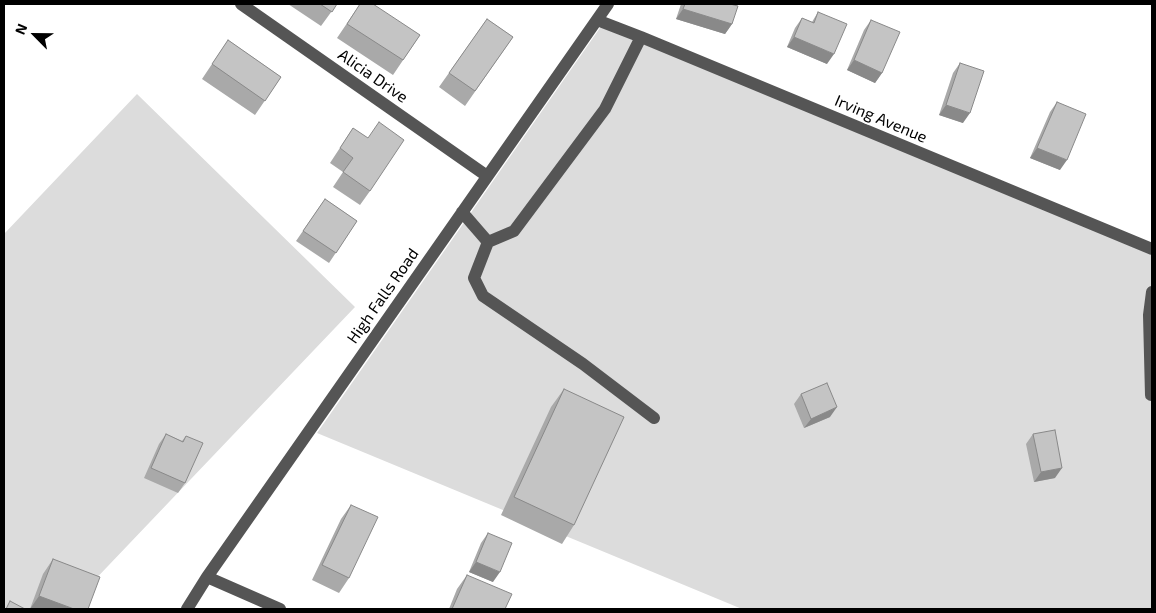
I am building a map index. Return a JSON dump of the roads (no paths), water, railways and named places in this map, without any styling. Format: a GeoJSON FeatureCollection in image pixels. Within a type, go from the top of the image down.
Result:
{"type":"FeatureCollection","features":[{"type":"Feature","properties":{"kind":"street","name":"Alicia Drive"},"geometry":{"type":"LineString","coordinates":[[241,4],[487,176]]}},
{"type":"Feature","properties":{"kind":"street","name":"High Falls Road"},"geometry":{"type":"LineString","coordinates":[[187,609],[207,577],[608,4]]}},
{"type":"Feature","properties":{"kind":"street","name":"Irving Avenue"},"geometry":{"type":"LineString","coordinates":[[597,20],[1152,249]]}},
{"type":"Feature","properties":{"kind":"street"},"geometry":{"type":"LineString","coordinates":[[641,37],[605,109],[514,231],[488,242],[474,278],[483,296],[583,364],[654,418]]}},
{"type":"Feature","properties":{"kind":"street"},"geometry":{"type":"LineString","coordinates":[[462,212],[488,242]]}},
{"type":"Feature","properties":{"kind":"street"},"geometry":{"type":"LineString","coordinates":[[1152,299],[1149,315],[1152,395]]}},
{"type":"Feature","properties":{"kind":"street"},"geometry":{"type":"LineString","coordinates":[[207,577],[280,609]]}}]}
